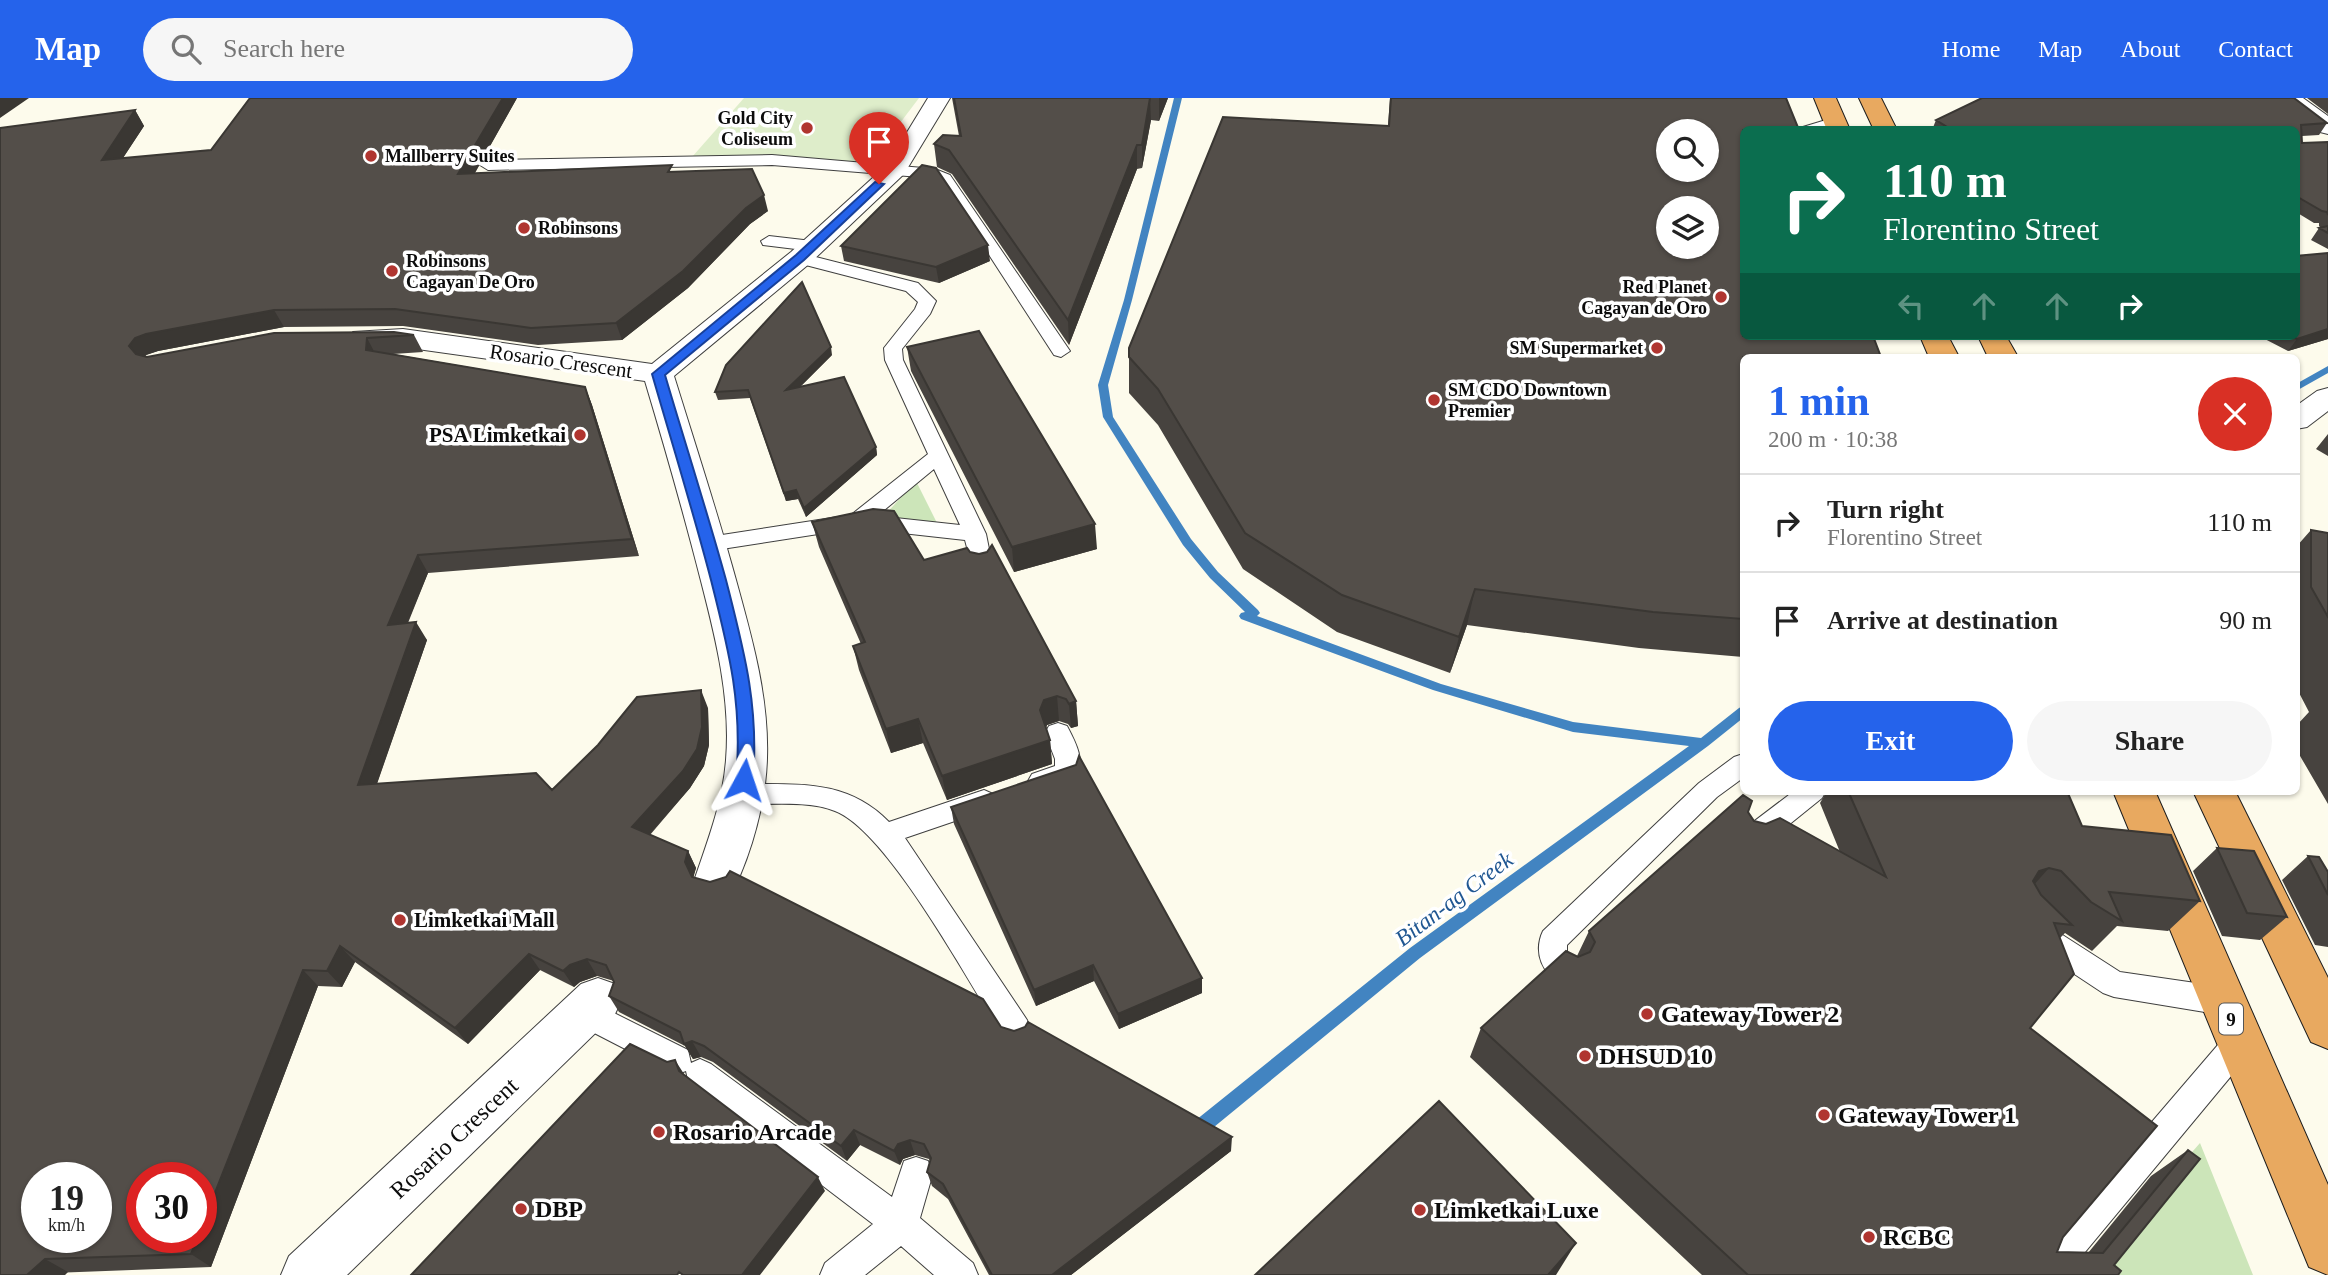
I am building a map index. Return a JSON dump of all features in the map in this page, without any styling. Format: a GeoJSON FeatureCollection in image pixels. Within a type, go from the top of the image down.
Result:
{"type":"FeatureCollection","features":[{"type":"Feature","properties":{"kind":"highway"},"geometry":{"type":"LineString","coordinates":[[1825,98],[1838,125]]}},
{"type":"Feature","properties":{"kind":"highway"},"geometry":{"type":"LineString","coordinates":[[1870,98],[1884,126]]}},
{"type":"Feature","properties":{"kind":"highway","name":"9"},"geometry":{"type":"LineString","coordinates":[[2136,795],[2328,1248]]}},
{"type":"Feature","properties":{"kind":"highway"},"geometry":{"type":"LineString","coordinates":[[2216,795],[2328,1027]]}},
{"type":"Feature","properties":{"kind":"street"},"geometry":{"type":"LineString","coordinates":[[658,374],[806,252],[896,169],[939,98]]}},
{"type":"Feature","properties":{"kind":"street"},"geometry":{"type":"LineString","coordinates":[[2289,98],[2324,138]]}},
{"type":"Feature","properties":{"kind":"street","name":"Rosario Crescent"},"geometry":{"type":"LineString","coordinates":[[333,338],[403,338],[658,374],[709,544],[741,667],[748,742],[744,780],[737,816],[717,878]]}},
{"type":"Feature","properties":{"kind":"street"},"geometry":{"type":"LineString","coordinates":[[2300,417],[2328,397]]}},
{"type":"Feature","properties":{"kind":"street","name":"Rosario Crescent"},"geometry":{"type":"LineString","coordinates":[[313,1274],[591,1006]]}},
{"type":"Feature","properties":{"kind":"lane"},"geometry":{"type":"LineString","coordinates":[[488,165],[736,159],[798,161],[935,174],[953,187],[1061,351]]}},
{"type":"Feature","properties":{"kind":"lane"},"geometry":{"type":"LineString","coordinates":[[769,241],[912,287],[927,301],[924,310],[893,348],[894,360],[975,534],[982,569]]}},
{"type":"Feature","properties":{"kind":"lane"},"geometry":{"type":"LineString","coordinates":[[857,521],[938,456]]}},
{"type":"Feature","properties":{"kind":"lane"},"geometry":{"type":"LineString","coordinates":[[709,544],[857,521],[975,534]]}},
{"type":"Feature","properties":{"kind":"lane"},"geometry":{"type":"LineString","coordinates":[[886,834],[1067,772],[1068,759],[1058,733]]}},
{"type":"Feature","properties":{"kind":"lane"},"geometry":{"type":"LineString","coordinates":[[1564,971],[1555,962],[1551,951],[1553,940],[1708,790],[1740,766]]}},
{"type":"Feature","properties":{"kind":"lane"},"geometry":{"type":"LineString","coordinates":[[740,794],[821,796],[834,799],[857,810],[886,834],[904,854],[1016,1030]]}},
{"type":"Feature","properties":{"kind":"lane"},"geometry":{"type":"LineString","coordinates":[[1747,842],[1808,795]]}},
{"type":"Feature","properties":{"kind":"lane"},"geometry":{"type":"LineString","coordinates":[[2023,913],[2051,943],[2114,984],[2232,1022],[2043,1275]]}},
{"type":"Feature","properties":{"kind":"lane"},"geometry":{"type":"LineString","coordinates":[[591,1006],[688,1067],[901,1224],[961,1275]]}},
{"type":"Feature","properties":{"kind":"lane"},"geometry":{"type":"LineString","coordinates":[[837,1275],[901,1224],[915,1173]]}},
{"type":"Feature","properties":{"kind":"green space","name":"Gold City Coliseum"},"geometry":{"type":"Polygon","coordinates":[[[744,98],[919,98],[863,172],[692,157],[744,98]]]}},
{"type":"Feature","properties":{"kind":"green space"},"geometry":{"type":"Polygon","coordinates":[[[916,481],[939,527],[883,517],[916,481]]]}},
{"type":"Feature","properties":{"kind":"green space"},"geometry":{"type":"Polygon","coordinates":[[[2200,1143],[2253,1275],[2099,1275],[2163,1185],[2200,1143]]]}},
{"type":"Feature","properties":{"kind":"building"},"geometry":{"type":"Polygon","coordinates":[[[250,98],[503,98],[458,174],[672,165],[668,172],[752,169],[764,195],[746,208],[683,271],[616,323],[531,328],[395,309],[274,310],[146,334],[135,338],[129,346],[136,354],[147,357],[274,333],[394,332],[414,335],[367,338],[366,350],[585,387],[632,539],[418,555],[388,625],[416,622],[358,785],[536,773],[552,790],[598,745],[637,697],[701,690],[702,727],[697,749],[683,771],[632,827],[688,851],[685,862],[692,877],[710,882],[726,877],[730,871],[983,999],[1001,1027],[1014,1031],[1025,1027],[1028,1022],[1232,1137],[1052,1275],[992,1275],[943,1184],[927,1172],[931,1158],[924,1144],[910,1140],[898,1144],[894,1151],[854,1130],[841,1146],[704,1046],[692,1041],[684,1044],[680,1032],[609,996],[614,982],[606,965],[587,959],[570,965],[563,971],[529,954],[455,1028],[340,946],[327,971],[303,970],[217,1188],[217,1162],[126,1162],[126,1253],[191,1254],[45,1259],[27,1275],[0,1275],[0,128],[135,110],[102,160],[211,150],[250,98]]]}},
{"type":"Feature","properties":{"kind":"building"},"geometry":{"type":"Polygon","coordinates":[[[954,98],[1150,98],[1142,145],[1137,145],[1068,320],[949,150],[934,144],[943,135],[961,136],[954,98]]]}},
{"type":"Feature","properties":{"kind":"building","name":"SM CDO Downtown Premier"},"geometry":{"type":"Polygon","coordinates":[[[1391,98],[1786,98],[1797,126],[1740,126],[1740,340],[1875,340],[1880,354],[1740,354],[1740,619],[1653,612],[1475,589],[1459,637],[1342,595],[1245,533],[1158,389],[1129,357],[1129,348],[1223,117],[1389,126],[1391,98]]]}},
{"type":"Feature","properties":{"kind":"building"},"geometry":{"type":"Polygon","coordinates":[[[1982,98],[2294,98],[2327,123],[2301,125],[2302,143],[2328,142],[2328,215],[2300,198],[2300,126],[1946,126],[1936,120],[1982,98]]]}},
{"type":"Feature","properties":{"kind":"building"},"geometry":{"type":"Polygon","coordinates":[[[922,165],[936,168],[988,245],[936,267],[841,246],[922,165]]]}},
{"type":"Feature","properties":{"kind":"building"},"geometry":{"type":"Polygon","coordinates":[[[2328,226],[2328,233],[2319,228],[2328,226]]]}},
{"type":"Feature","properties":{"kind":"building"},"geometry":{"type":"Polygon","coordinates":[[[2328,253],[2328,329],[2300,338],[2300,256],[2328,253]]]}},
{"type":"Feature","properties":{"kind":"building"},"geometry":{"type":"Polygon","coordinates":[[[802,282],[831,347],[786,390],[844,377],[876,447],[804,508],[796,490],[784,493],[748,390],[715,392],[726,365],[802,282]]]}},
{"type":"Feature","properties":{"kind":"building"},"geometry":{"type":"Polygon","coordinates":[[[979,331],[1095,524],[1012,547],[907,347],[979,331]]]}},
{"type":"Feature","properties":{"kind":"building"},"geometry":{"type":"Polygon","coordinates":[[[873,509],[894,511],[924,560],[967,548],[970,552],[979,554],[987,552],[992,545],[1076,701],[1069,704],[1066,699],[1057,696],[1044,700],[1040,710],[1050,740],[942,776],[918,719],[886,729],[853,646],[865,642],[812,522],[873,509]]]}},
{"type":"Feature","properties":{"kind":"building"},"geometry":{"type":"Polygon","coordinates":[[[2311,530],[2328,533],[2328,617],[2311,587],[2311,530]]]}},
{"type":"Feature","properties":{"kind":"building"},"geometry":{"type":"Polygon","coordinates":[[[1079,756],[1202,978],[1118,1014],[1093,965],[1034,990],[951,807],[1076,765],[1079,756]]]}},
{"type":"Feature","properties":{"kind":"building"},"geometry":{"type":"Polygon","coordinates":[[[1743,795],[1752,801],[1748,812],[1754,821],[1766,824],[1780,818],[1886,877],[1850,795],[2069,795],[2082,826],[2171,835],[2200,901],[2109,892],[2122,921],[2091,902],[2061,871],[2049,868],[2039,871],[2033,881],[2041,895],[2072,925],[2054,923],[2074,974],[2030,1028],[2157,1126],[2063,1237],[2057,1252],[2103,1253],[2188,1150],[2200,1159],[2114,1265],[2121,1271],[2118,1275],[1748,1275],[1481,1028],[1566,951],[1578,957],[1590,952],[1595,942],[1589,931],[1743,795]]]}},
{"type":"Feature","properties":{"kind":"building"},"geometry":{"type":"Polygon","coordinates":[[[2217,848],[2254,851],[2287,917],[2247,913],[2217,848]]]}},
{"type":"Feature","properties":{"kind":"building"},"geometry":{"type":"Polygon","coordinates":[[[2308,856],[2319,857],[2328,872],[2328,895],[2308,856]]]}},
{"type":"Feature","properties":{"kind":"building","name":"Rosario Arcade"},"geometry":{"type":"Polygon","coordinates":[[[630,1044],[667,1062],[675,1060],[679,1071],[818,1177],[742,1275],[683,1275],[679,1272],[677,1275],[411,1275],[630,1044]]]}},
{"type":"Feature","properties":{"kind":"building"},"geometry":{"type":"Polygon","coordinates":[[[1439,1101],[1576,1243],[1548,1275],[1255,1275],[1439,1101]]]}},
{"type":"Feature","properties":{"kind":"waterway"},"geometry":{"type":"LineString","coordinates":[[1178,98],[1128,300],[1103,385],[1108,417],[1187,542],[1214,575],[1254,613],[1245,616],[1437,687],[1573,727],[1703,743]]}},
{"type":"Feature","properties":{"kind":"waterway","name":"Bitan-ag Creek"},"geometry":{"type":"LineString","coordinates":[[2300,386],[2328,369]]}},
{"type":"Feature","properties":{"kind":"waterway","name":"Bitan-ag Creek"},"geometry":{"type":"LineString","coordinates":[[1703,743],[1740,713]]}},
{"type":"Feature","properties":{"kind":"waterway","name":"Bitan-ag Creek"},"geometry":{"type":"LineString","coordinates":[[1197,1130],[1415,953],[1703,743]]}},
{"type":"Feature","properties":{"kind":"place","name":"Gold City Coliseum"},"geometry":{"type":"Point","coordinates":[807,128]}},
{"type":"Feature","properties":{"kind":"place","name":"Mallberry Suites"},"geometry":{"type":"Point","coordinates":[371,156]}},
{"type":"Feature","properties":{"kind":"place","name":"Robinsons"},"geometry":{"type":"Point","coordinates":[524,228]}},
{"type":"Feature","properties":{"kind":"place","name":"Robinsons Cagayan De Oro"},"geometry":{"type":"Point","coordinates":[392,271]}},
{"type":"Feature","properties":{"kind":"place","name":"Red Planet Cagayan de Oro"},"geometry":{"type":"Point","coordinates":[1721,297]}},
{"type":"Feature","properties":{"kind":"place","name":"SM Supermarket"},"geometry":{"type":"Point","coordinates":[1657,348]}},
{"type":"Feature","properties":{"kind":"place","name":"SM CDO Downtown Premier"},"geometry":{"type":"Point","coordinates":[1434,400]}},
{"type":"Feature","properties":{"kind":"place","name":"PSA Limketkai"},"geometry":{"type":"Point","coordinates":[580,435]}},
{"type":"Feature","properties":{"kind":"place","name":"Limketkai Mall"},"geometry":{"type":"Point","coordinates":[400,920]}},
{"type":"Feature","properties":{"kind":"place","name":"Gateway Tower 2"},"geometry":{"type":"Point","coordinates":[1647,1014]}},
{"type":"Feature","properties":{"kind":"place","name":"DHSUD 10"},"geometry":{"type":"Point","coordinates":[1585,1056]}},
{"type":"Feature","properties":{"kind":"place","name":"Gateway Tower 1"},"geometry":{"type":"Point","coordinates":[1824,1115]}},
{"type":"Feature","properties":{"kind":"place","name":"Rosario Arcade"},"geometry":{"type":"Point","coordinates":[659,1132]}},
{"type":"Feature","properties":{"kind":"place","name":"DBP"},"geometry":{"type":"Point","coordinates":[521,1209]}},
{"type":"Feature","properties":{"kind":"place","name":"Limketkai Luxe"},"geometry":{"type":"Point","coordinates":[1420,1210]}},
{"type":"Feature","properties":{"kind":"place","name":"RCBC"},"geometry":{"type":"Point","coordinates":[1869,1237]}},
{"type":"Feature","properties":{"kind":"route"},"geometry":{"type":"LineString","coordinates":[[744,780],[748,742],[741,667],[709,544],[658,374],[800,258],[879,184]]}}]}
